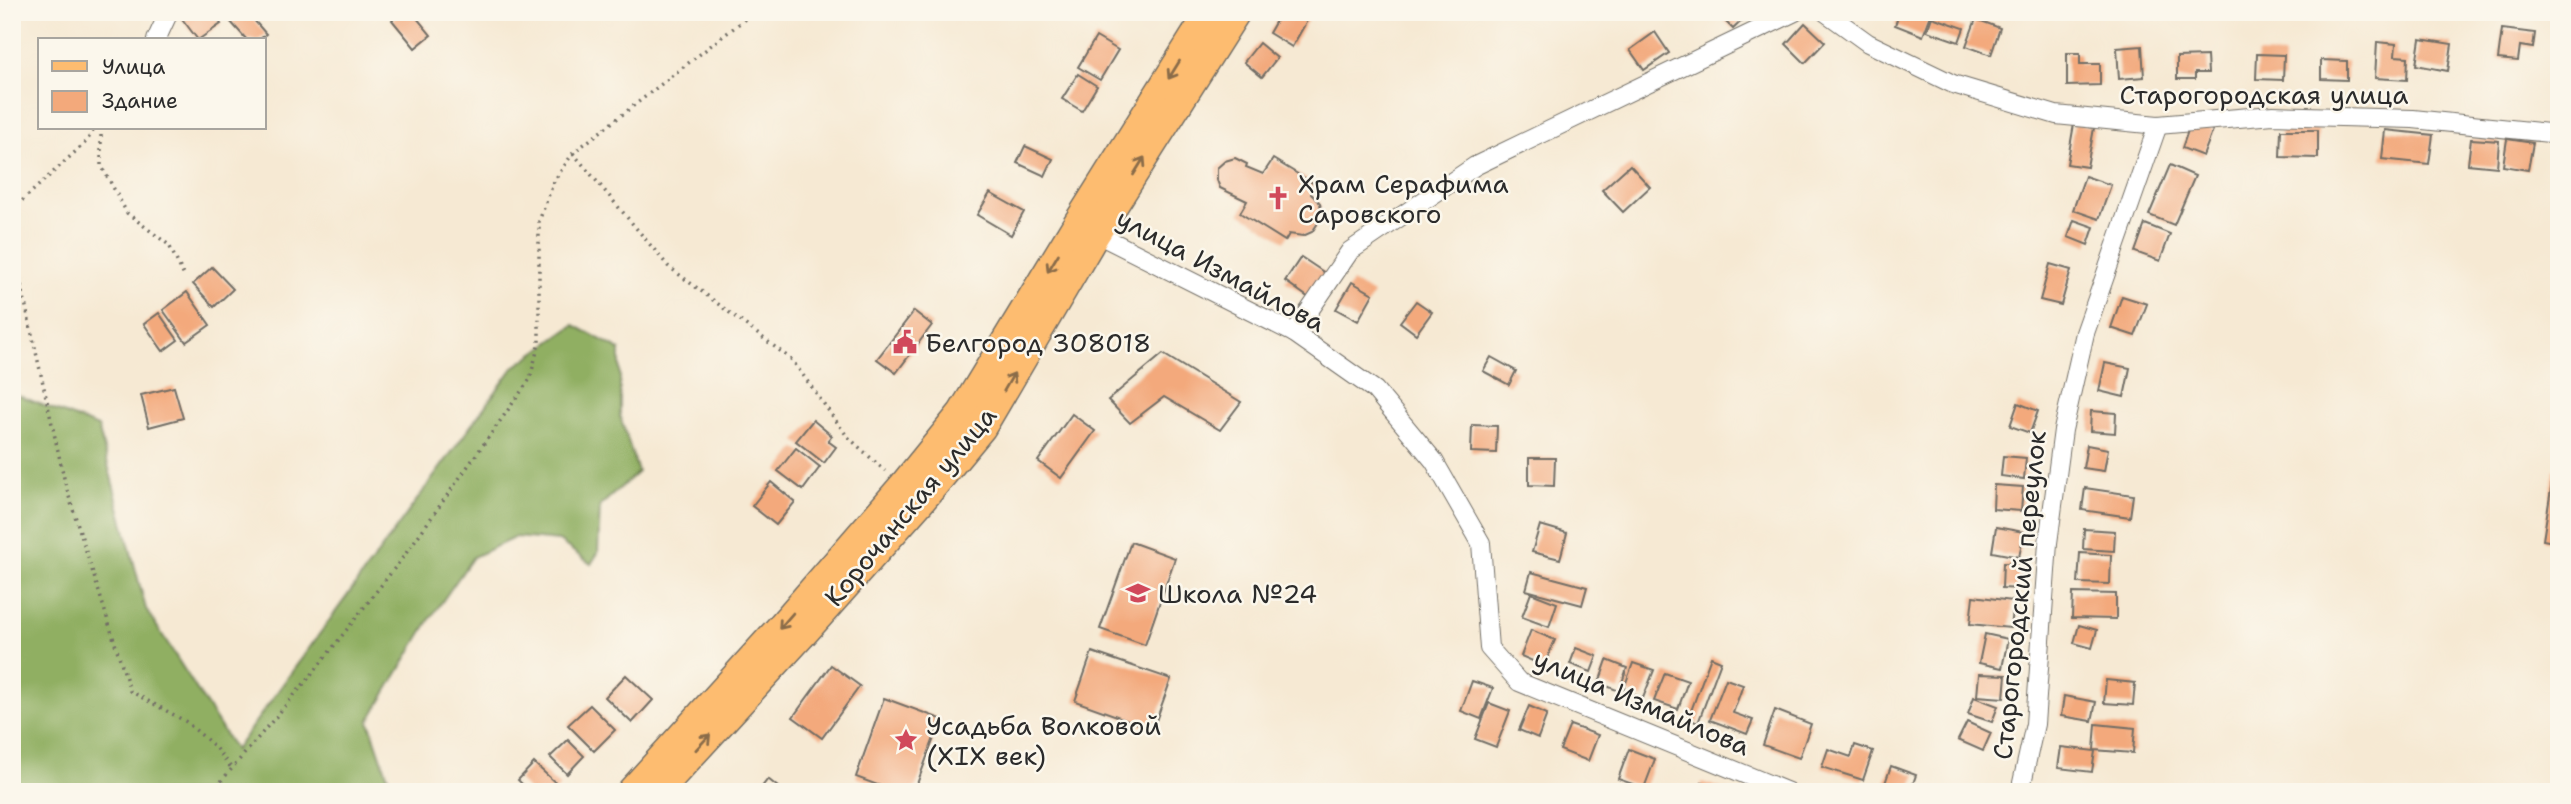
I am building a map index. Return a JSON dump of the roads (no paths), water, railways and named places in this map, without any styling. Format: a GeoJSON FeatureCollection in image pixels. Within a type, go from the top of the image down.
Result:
{"type":"FeatureCollection","features":[{"type":"Feature","properties":{"kind":"main road","name":"Корочанская улица"},"geometry":{"type":"LineString","coordinates":[[657,792],[807,629],[919,503],[982,427],[1086,229],[1210,12]]}},
{"type":"Feature","properties":{"kind":"main road","name":"Корочанская улица"},"geometry":{"type":"LineString","coordinates":[[631,792],[779,629],[962,414],[1236,12]]}},
{"type":"Feature","properties":{"kind":"street"},"geometry":{"type":"LineString","coordinates":[[157,38],[169,12]]}},
{"type":"Feature","properties":{"kind":"street"},"geometry":{"type":"LineString","coordinates":[[1294,333],[1350,251],[1475,166],[1795,12]]}},
{"type":"Feature","properties":{"kind":"street","name":"Старогородская улица"},"geometry":{"type":"LineString","coordinates":[[1825,12],[1868,43],[1953,84],[2056,115],[2158,125],[2273,115],[2413,119],[2559,134]]}},
{"type":"Feature","properties":{"kind":"street","name":"Старогородский переулок"},"geometry":{"type":"LineString","coordinates":[[2020,792],[2035,724],[2048,543],[2063,430],[2085,333],[2158,125]]}},
{"type":"Feature","properties":{"kind":"street","name":"улица Измайлова"},"geometry":{"type":"LineString","coordinates":[[1086,229],[1294,333],[1375,390],[1434,461],[1481,543],[1489,648],[1519,682],[1788,792]]}},
{"type":"Feature","properties":{"kind":"place","name":"Храм Серафима Саровского"},"geometry":{"type":"Point","coordinates":[1278,198]}},
{"type":"Feature","properties":{"kind":"place","name":"Белгород 308018"},"geometry":{"type":"Point","coordinates":[905,342]}},
{"type":"Feature","properties":{"kind":"place","name":"Школа №24"},"geometry":{"type":"Point","coordinates":[1138,593]}},
{"type":"Feature","properties":{"kind":"place","name":"Усадьба Волковой (XIX век)"},"geometry":{"type":"Point","coordinates":[906,740]}}]}
